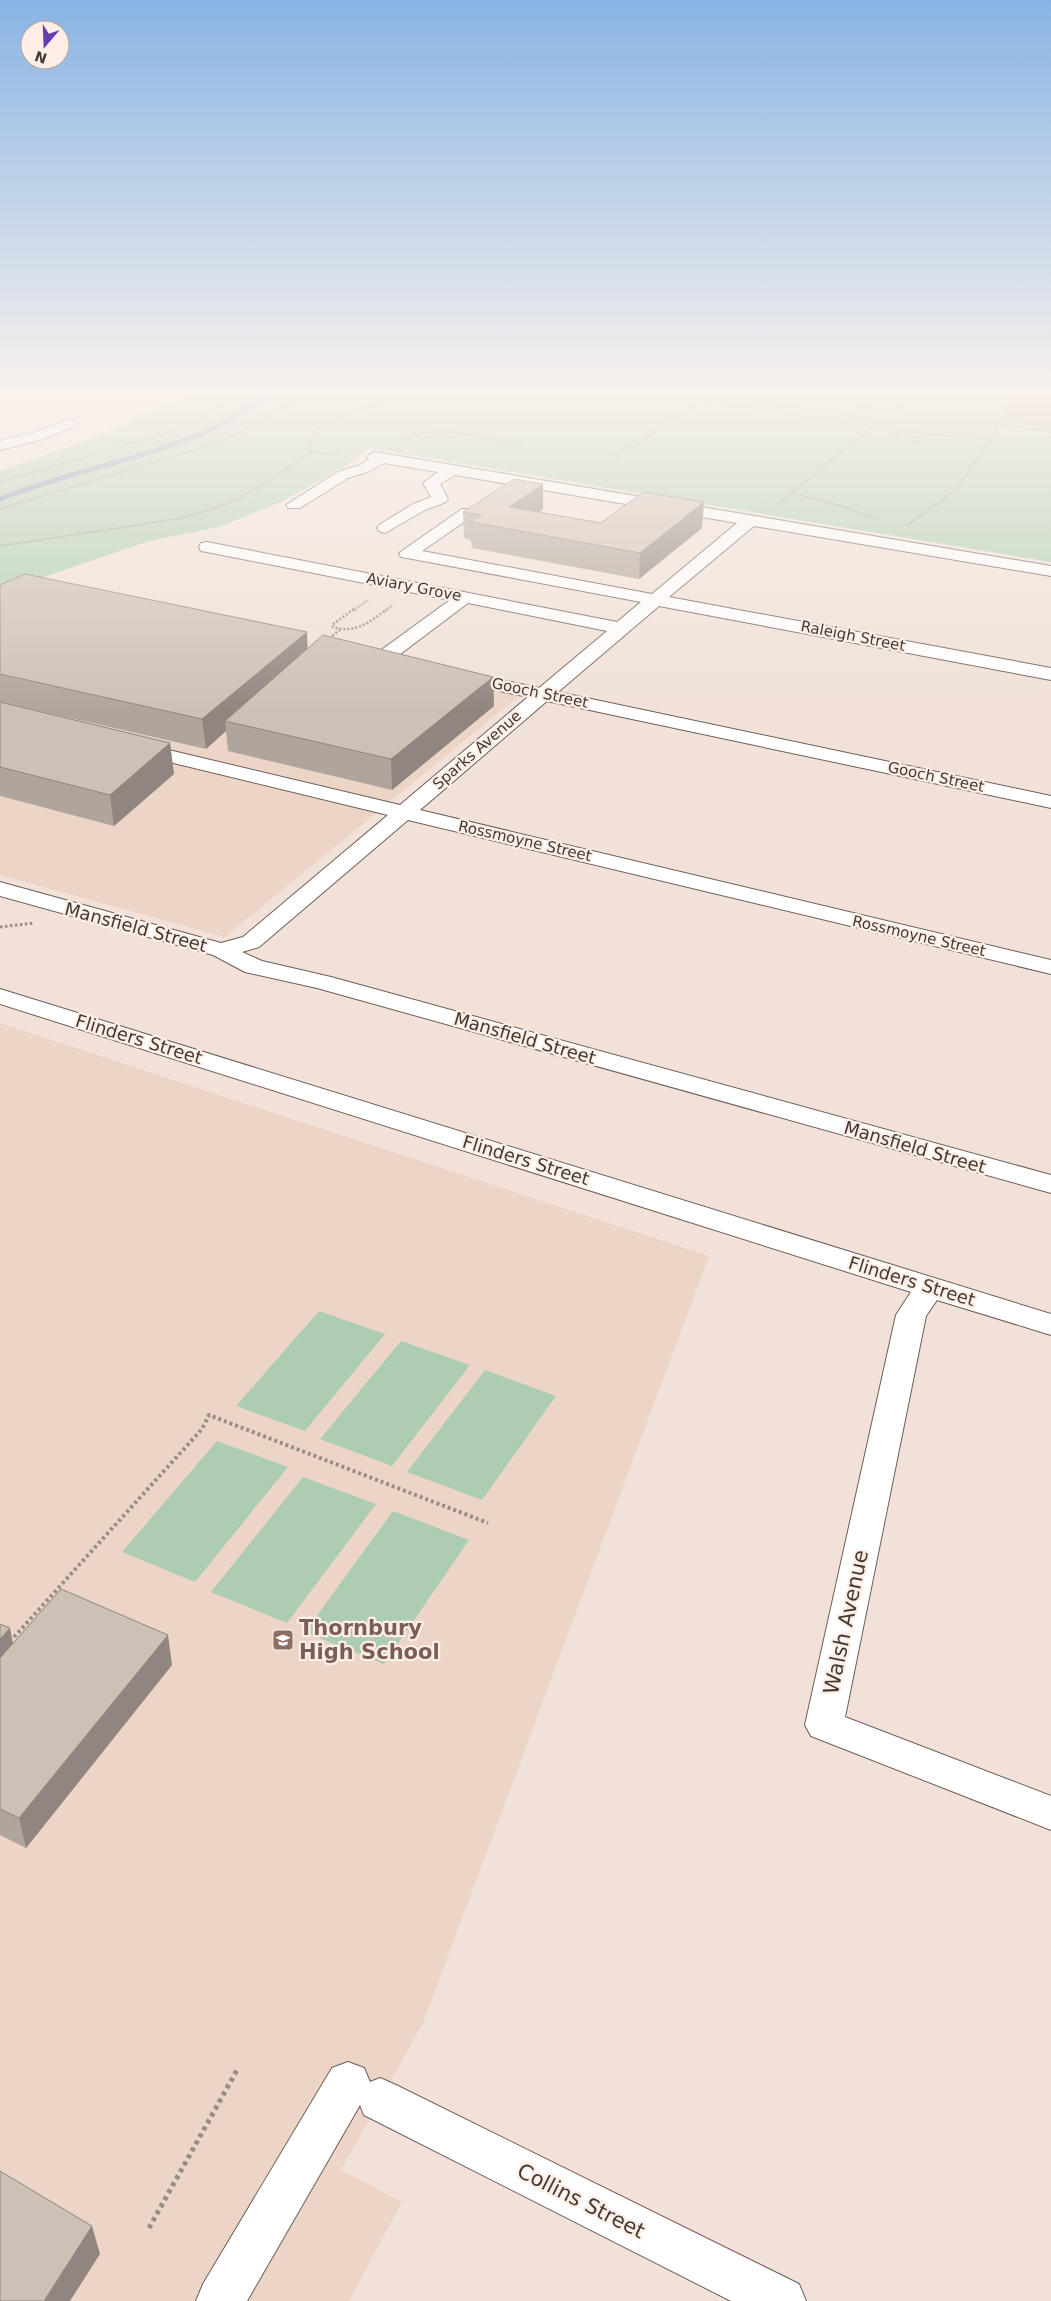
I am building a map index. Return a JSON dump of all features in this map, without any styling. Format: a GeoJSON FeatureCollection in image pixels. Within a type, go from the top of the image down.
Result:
{"type":"FeatureCollection","features":[{"type":"Feature","properties":{"kind":"street"},"geometry":{"type":"LineString","coordinates":[[294,505],[305,498]]}},
{"type":"Feature","properties":{"kind":"street"},"geometry":{"type":"LineString","coordinates":[[385,528],[419,506],[440,498]]}},
{"type":"Feature","properties":{"kind":"street"},"geometry":{"type":"LineString","coordinates":[[622,498],[1051,571]]}},
{"type":"Feature","properties":{"kind":"street","name":"Raleigh Street"},"geometry":{"type":"LineString","coordinates":[[468,512],[406,553],[1051,674]]}},
{"type":"Feature","properties":{"kind":"street","name":"Sparks Avenue"},"geometry":{"type":"LineString","coordinates":[[221,950],[251,942],[654,599],[751,520]]}},
{"type":"Feature","properties":{"kind":"street","name":"Aviary Grove"},"geometry":{"type":"LineString","coordinates":[[207,547],[411,581],[466,597],[621,628]]}},
{"type":"Feature","properties":{"kind":"street"},"geometry":{"type":"LineString","coordinates":[[385,599],[411,581]]}},
{"type":"Feature","properties":{"kind":"street"},"geometry":{"type":"LineString","coordinates":[[380,660],[466,597]]}},
{"type":"Feature","properties":{"kind":"street"},"geometry":{"type":"LineString","coordinates":[[360,656],[408,666]]}},
{"type":"Feature","properties":{"kind":"street","name":"Gooch Street"},"geometry":{"type":"LineString","coordinates":[[436,671],[1051,802]]}},
{"type":"Feature","properties":{"kind":"street","name":"Rossmoyne Street"},"geometry":{"type":"LineString","coordinates":[[117,743],[1051,967]]}},
{"type":"Feature","properties":{"kind":"street","name":"Mansfield Street"},"geometry":{"type":"LineString","coordinates":[[2,892],[221,950],[254,967],[322,982],[1051,1184]]}},
{"type":"Feature","properties":{"kind":"street","name":"Flinders Street"},"geometry":{"type":"LineString","coordinates":[[0,996],[1051,1325]]}},
{"type":"Feature","properties":{"kind":"street","name":"Walsh Avenue"},"geometry":{"type":"LineString","coordinates":[[930,1287],[911,1315],[824,1725],[1051,1813]]}},
{"type":"Feature","properties":{"kind":"street","name":"Collins Street"},"geometry":{"type":"LineString","coordinates":[[220,2301],[364,2092],[782,2301]]}},
{"type":"Feature","properties":{"kind":"path"},"geometry":{"type":"LineString","coordinates":[[0,509],[34,498]]}},
{"type":"Feature","properties":{"kind":"path"},"geometry":{"type":"LineString","coordinates":[[0,546],[170,520],[215,509],[240,498]]}},
{"type":"Feature","properties":{"kind":"path"},"geometry":{"type":"LineString","coordinates":[[778,505],[786,498]]}},
{"type":"Feature","properties":{"kind":"path"},"geometry":{"type":"LineString","coordinates":[[812,498],[877,519]]}},
{"type":"Feature","properties":{"kind":"path"},"geometry":{"type":"LineString","coordinates":[[903,529],[935,507],[944,498]]}},
{"type":"Feature","properties":{"kind":"path"},"geometry":{"type":"LineString","coordinates":[[329,638],[340,630],[360,628],[385,599]]}},
{"type":"Feature","properties":{"kind":"path"},"geometry":{"type":"LineString","coordinates":[[340,630],[332,625],[385,599]]}},
{"type":"Feature","properties":{"kind":"path"},"geometry":{"type":"LineString","coordinates":[[0,927],[37,922]]}},
{"type":"Feature","properties":{"kind":"path"},"geometry":{"type":"LineString","coordinates":[[14,1636],[202,1429],[205,1420],[210,1415],[488,1523]]}},
{"type":"Feature","properties":{"kind":"path"},"geometry":{"type":"LineString","coordinates":[[7,1634],[21,1640]]}},
{"type":"Feature","properties":{"kind":"path"},"geometry":{"type":"LineString","coordinates":[[149,2228],[237,2070]]}},
{"type":"Feature","properties":{"kind":"shaded area"},"geometry":{"type":"Polygon","coordinates":[[[0,593],[521,694],[225,937],[0,875],[0,593]]]}},
{"type":"Feature","properties":{"kind":"shaded area","name":"Thornbury High School"},"geometry":{"type":"Polygon","coordinates":[[[0,1023],[709,1256],[423,2023],[341,2170],[402,2202],[349,2301],[0,2301],[0,1023]]]}},
{"type":"Feature","properties":{"kind":"green space"},"geometry":{"type":"Polygon","coordinates":[[[0,498],[287,498],[219,527],[149,541],[0,592],[0,498]]]}},
{"type":"Feature","properties":{"kind":"green space"},"geometry":{"type":"Polygon","coordinates":[[[670,498],[1051,498],[1051,562],[670,498]]]}},
{"type":"Feature","properties":{"kind":"green space"},"geometry":{"type":"Polygon","coordinates":[[[319,1311],[385,1334],[305,1431],[236,1406],[319,1311]]]}},
{"type":"Feature","properties":{"kind":"green space"},"geometry":{"type":"Polygon","coordinates":[[[401,1341],[470,1365],[392,1466],[320,1439],[401,1341]]]}},
{"type":"Feature","properties":{"kind":"green space"},"geometry":{"type":"Polygon","coordinates":[[[485,1370],[556,1396],[482,1500],[407,1472],[485,1370]]]}},
{"type":"Feature","properties":{"kind":"green space"},"geometry":{"type":"Polygon","coordinates":[[[217,1441],[288,1467],[195,1582],[122,1552],[217,1441]]]}},
{"type":"Feature","properties":{"kind":"green space"},"geometry":{"type":"Polygon","coordinates":[[[303,1477],[376,1504],[287,1623],[211,1592],[303,1477]]]}},
{"type":"Feature","properties":{"kind":"green space"},"geometry":{"type":"Polygon","coordinates":[[[393,1511],[469,1540],[384,1664],[305,1632],[393,1511]]]}},
{"type":"Feature","properties":{"kind":"building"},"geometry":{"type":"Polygon","coordinates":[[[484,498],[522,498],[509,507],[601,523],[634,498],[682,498],[704,502],[640,553],[471,522],[481,515],[463,512],[484,498]]]}},
{"type":"Feature","properties":{"kind":"building"},"geometry":{"type":"Polygon","coordinates":[[[25,574],[307,632],[202,719],[0,674],[0,585],[25,574]]]}},
{"type":"Feature","properties":{"kind":"building"},"geometry":{"type":"Polygon","coordinates":[[[323,635],[493,677],[391,759],[225,721],[323,635]]]}},
{"type":"Feature","properties":{"kind":"building"},"geometry":{"type":"Polygon","coordinates":[[[0,702],[170,743],[110,795],[0,767],[0,702]]]}},
{"type":"Feature","properties":{"kind":"building"},"geometry":{"type":"Polygon","coordinates":[[[61,1589],[168,1635],[19,1818],[0,1809],[0,1658],[61,1589]]]}},
{"type":"Feature","properties":{"kind":"building"},"geometry":{"type":"Polygon","coordinates":[[[0,1624],[10,1628],[0,1639],[0,1624]]]}},
{"type":"Feature","properties":{"kind":"building"},"geometry":{"type":"Polygon","coordinates":[[[0,2171],[92,2226],[44,2301],[0,2301],[0,2171]]]}},
{"type":"Feature","properties":{"kind":"place","name":"Thornbury High School"},"geometry":{"type":"Point","coordinates":[283,1640]}}]}
